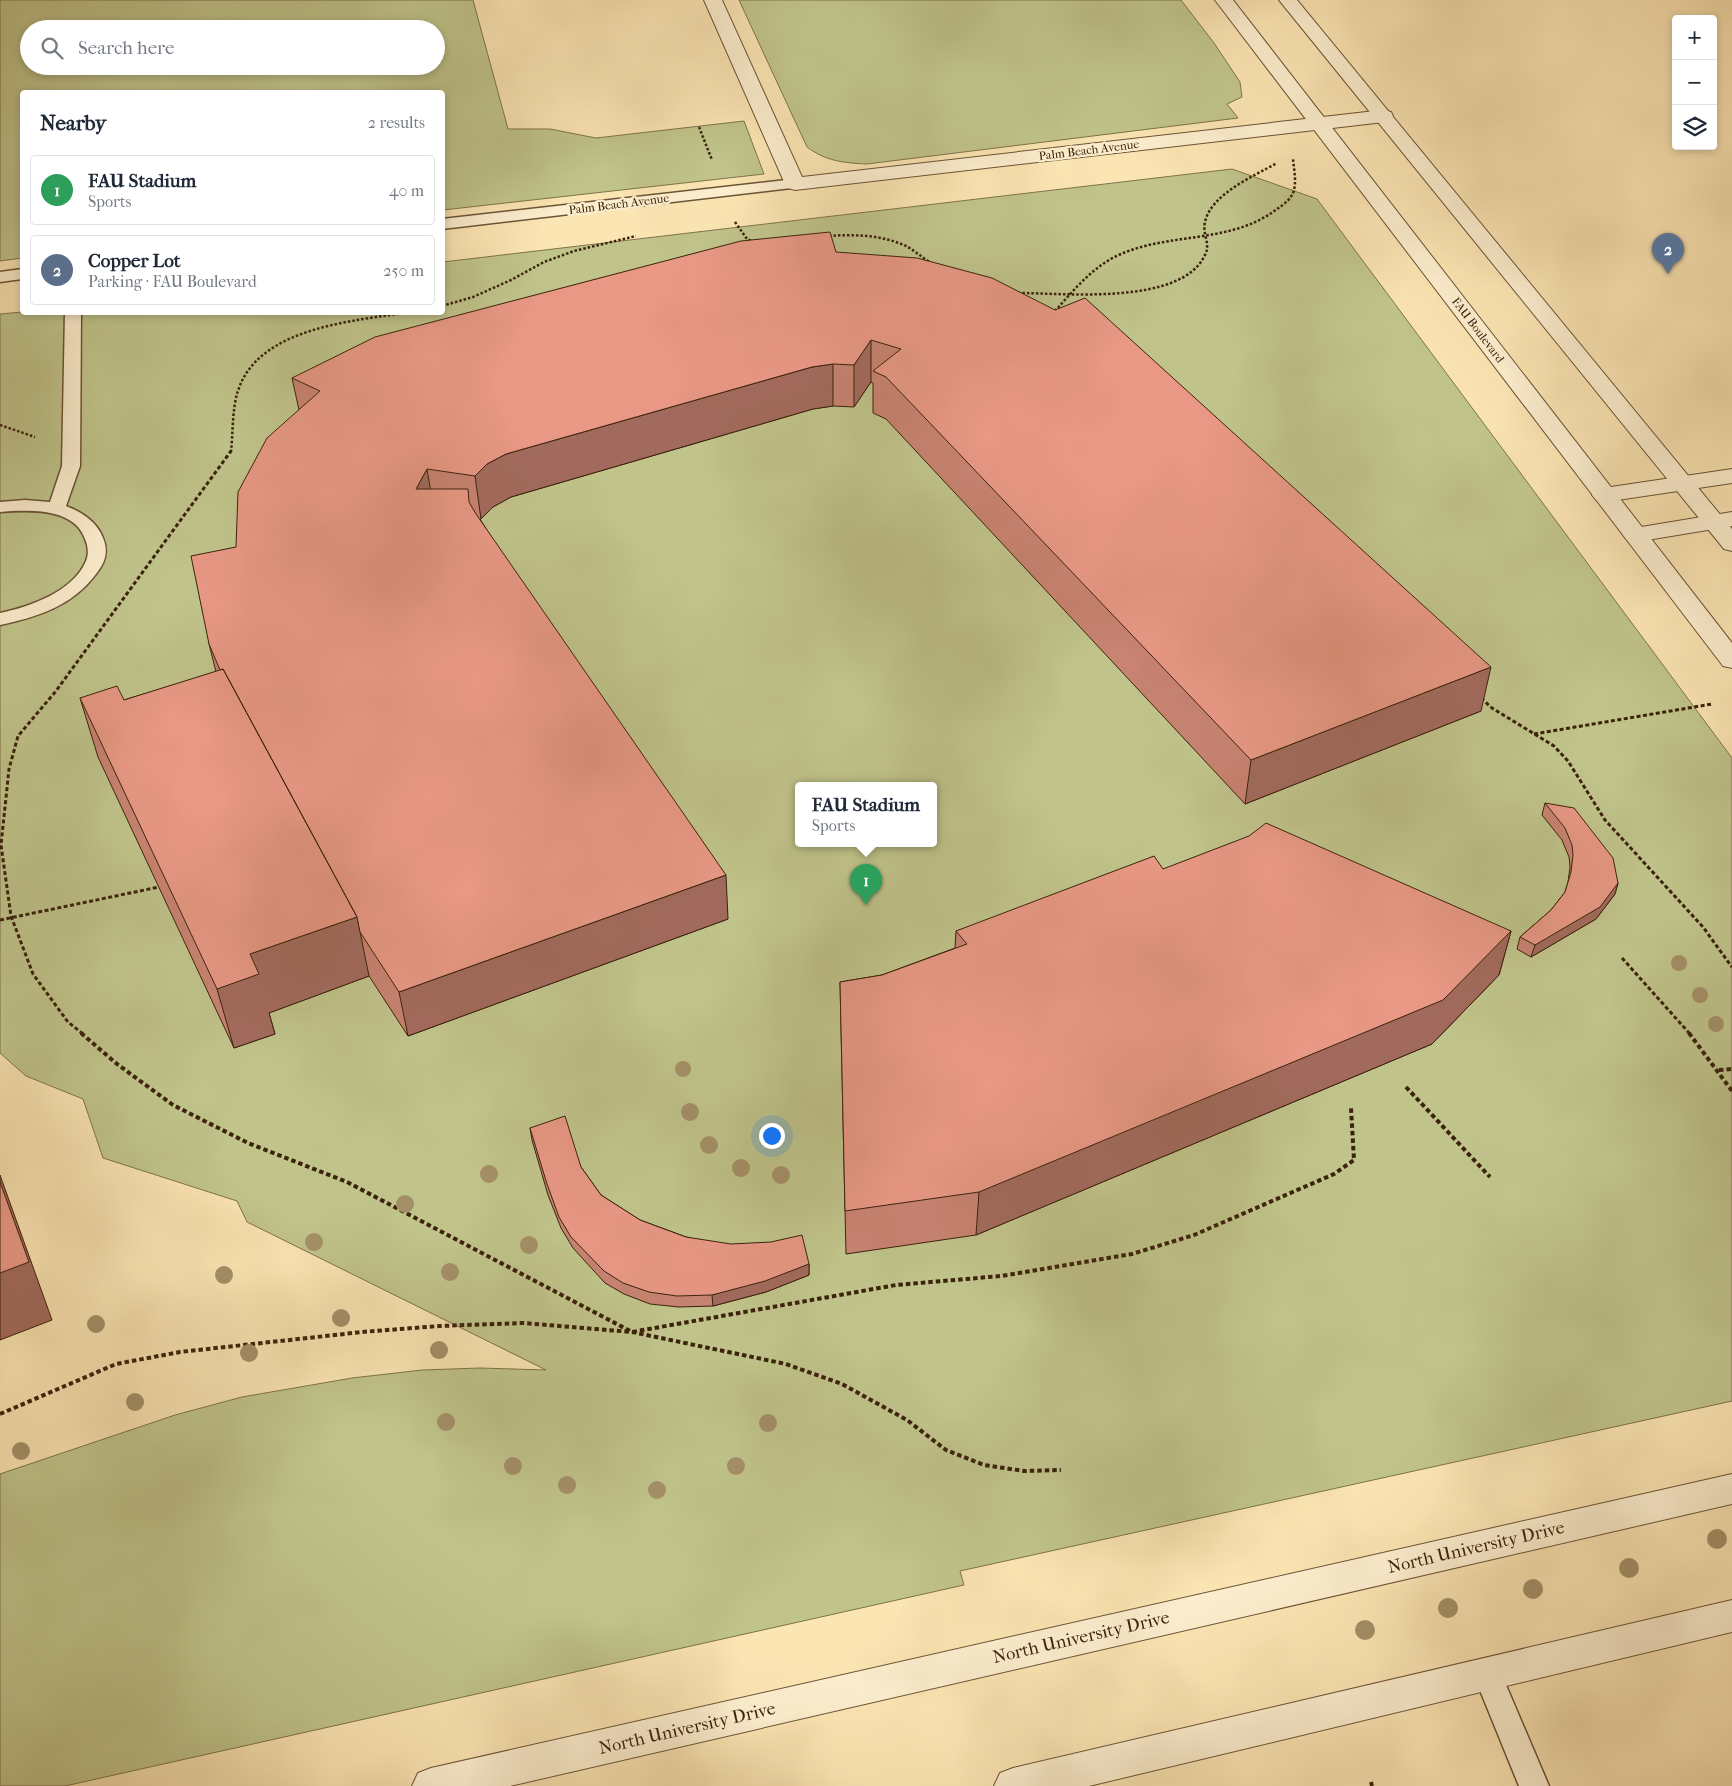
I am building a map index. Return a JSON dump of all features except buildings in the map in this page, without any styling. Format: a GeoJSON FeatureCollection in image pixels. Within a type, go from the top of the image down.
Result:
{"type":"FeatureCollection","features":[{"type":"Feature","properties":{"kind":"street"},"geometry":{"type":"LineString","coordinates":[[714,0],[795,184]]}},
{"type":"Feature","properties":{"kind":"street","name":"FAU Boulevard"},"geometry":{"type":"LineString","coordinates":[[1224,0],[1732,660]]}},
{"type":"Feature","properties":{"kind":"street"},"geometry":{"type":"LineString","coordinates":[[1288,0],[1682,483],[1723,521],[1732,544]]}},
{"type":"Feature","properties":{"kind":"street","name":"Palm Beach Avenue"},"geometry":{"type":"LineString","coordinates":[[795,184],[1384,116]]}},
{"type":"Feature","properties":{"kind":"street"},"geometry":{"type":"LineString","coordinates":[[1604,495],[1732,476]]}},
{"type":"Feature","properties":{"kind":"street"},"geometry":{"type":"LineString","coordinates":[[1635,535],[1723,521]]}},
{"type":"Feature","properties":{"kind":"street","name":"North University Drive"},"geometry":{"type":"LineString","coordinates":[[431,1786],[1732,1489]]}},
{"type":"Feature","properties":{"kind":"street"},"geometry":{"type":"LineString","coordinates":[[1013,1786],[1732,1616]]}},
{"type":"Feature","properties":{"kind":"lane","name":"Palm Beach Avenue"},"geometry":{"type":"LineString","coordinates":[[445,224],[795,184]]}},
{"type":"Feature","properties":{"kind":"lane"},"geometry":{"type":"LineString","coordinates":[[0,277],[20,274]]}},
{"type":"Feature","properties":{"kind":"lane"},"geometry":{"type":"LineString","coordinates":[[57,508],[72,466],[73,315]]}},
{"type":"Feature","properties":{"kind":"lane"},"geometry":{"type":"LineString","coordinates":[[0,507],[22,504],[57,508],[83,521],[96,540],[95,561],[81,582],[55,602],[20,615],[0,619]]}},
{"type":"Feature","properties":{"kind":"lane"},"geometry":{"type":"LineString","coordinates":[[1487,1673],[1534,1786]]}},
{"type":"Feature","properties":{"kind":"path"},"geometry":{"type":"LineString","coordinates":[[698,127],[725,191],[734,215],[735,224],[747,239],[754,242]]}},
{"type":"Feature","properties":{"kind":"path"},"geometry":{"type":"LineString","coordinates":[[1055,311],[1090,272],[1130,250],[1207,236],[1243,228],[1261,221],[1292,197],[1295,182],[1293,154]]}},
{"type":"Feature","properties":{"kind":"path"},"geometry":{"type":"LineString","coordinates":[[1018,293],[1125,292],[1171,284],[1186,276],[1204,258],[1208,244],[1204,225],[1209,212],[1218,198],[1278,162]]}},
{"type":"Feature","properties":{"kind":"path"},"geometry":{"type":"LineString","coordinates":[[822,238],[854,236],[890,240],[907,246],[934,265]]}},
{"type":"Feature","properties":{"kind":"path"},"geometry":{"type":"LineString","coordinates":[[1010,290],[1026,296]]}},
{"type":"Feature","properties":{"kind":"path"},"geometry":{"type":"LineString","coordinates":[[1048,308],[1063,315]]}},
{"type":"Feature","properties":{"kind":"path"},"geometry":{"type":"LineString","coordinates":[[392,315],[331,325],[290,338],[263,354],[245,374],[237,392],[231,452],[56,690],[18,736],[9,769],[1,845],[11,916],[33,974],[68,1022],[117,1064],[173,1105],[248,1143],[347,1182],[632,1332],[896,1285],[1001,1276],[1132,1254],[1194,1235],[1334,1174],[1354,1160],[1350,1108]]}},
{"type":"Feature","properties":{"kind":"path"},"geometry":{"type":"LineString","coordinates":[[1480,696],[1492,708],[1554,746],[1568,761],[1605,820],[1703,927],[1732,967]]}},
{"type":"Feature","properties":{"kind":"path"},"geometry":{"type":"LineString","coordinates":[[1533,734],[1712,704]]}},
{"type":"Feature","properties":{"kind":"path"},"geometry":{"type":"LineString","coordinates":[[0,920],[11,916],[159,887]]}},
{"type":"Feature","properties":{"kind":"path"},"geometry":{"type":"LineString","coordinates":[[1622,958],[1719,1070],[1732,1091]]}},
{"type":"Feature","properties":{"kind":"path"},"geometry":{"type":"LineString","coordinates":[[1719,1070],[1732,1068]]}},
{"type":"Feature","properties":{"kind":"path"},"geometry":{"type":"LineString","coordinates":[[1406,1087],[1490,1177]]}},
{"type":"Feature","properties":{"kind":"path"},"geometry":{"type":"LineString","coordinates":[[0,1414],[116,1364],[180,1352],[362,1332],[440,1326],[523,1323],[632,1332],[786,1364],[842,1384],[907,1420],[946,1450],[984,1464],[1024,1471],[1061,1470]]}},
{"type":"Feature","properties":{"kind":"green space"},"geometry":{"type":"Polygon","coordinates":[[[0,0],[473,0],[508,129],[550,129],[596,138],[744,121],[764,174],[445,210],[445,90],[20,90],[20,258],[0,261],[0,0]]]}},
{"type":"Feature","properties":{"kind":"green space"},"geometry":{"type":"Polygon","coordinates":[[[739,0],[1181,0],[1214,43],[1240,82],[1242,97],[1227,104],[1238,118],[867,164],[835,160],[814,152],[807,147],[739,0]]]}},
{"type":"Feature","properties":{"kind":"green space"},"geometry":{"type":"Polygon","coordinates":[[[1232,169],[1317,199],[1732,758],[1732,1401],[960,1571],[964,1585],[65,1786],[0,1786],[0,1474],[175,1415],[242,1397],[352,1378],[422,1370],[480,1368],[546,1370],[247,1222],[237,1201],[103,1158],[83,1099],[26,1076],[0,1053],[0,314],[20,312],[20,315],[445,315],[445,262],[1232,169]]]}},
{"type":"Feature","properties":{"kind":"place","name":"Copper Lot"},"geometry":{"type":"Point","coordinates":[1668,274]}},
{"type":"Feature","properties":{"kind":"place","name":"FAU Stadium"},"geometry":{"type":"Point","coordinates":[866,905]}}]}
